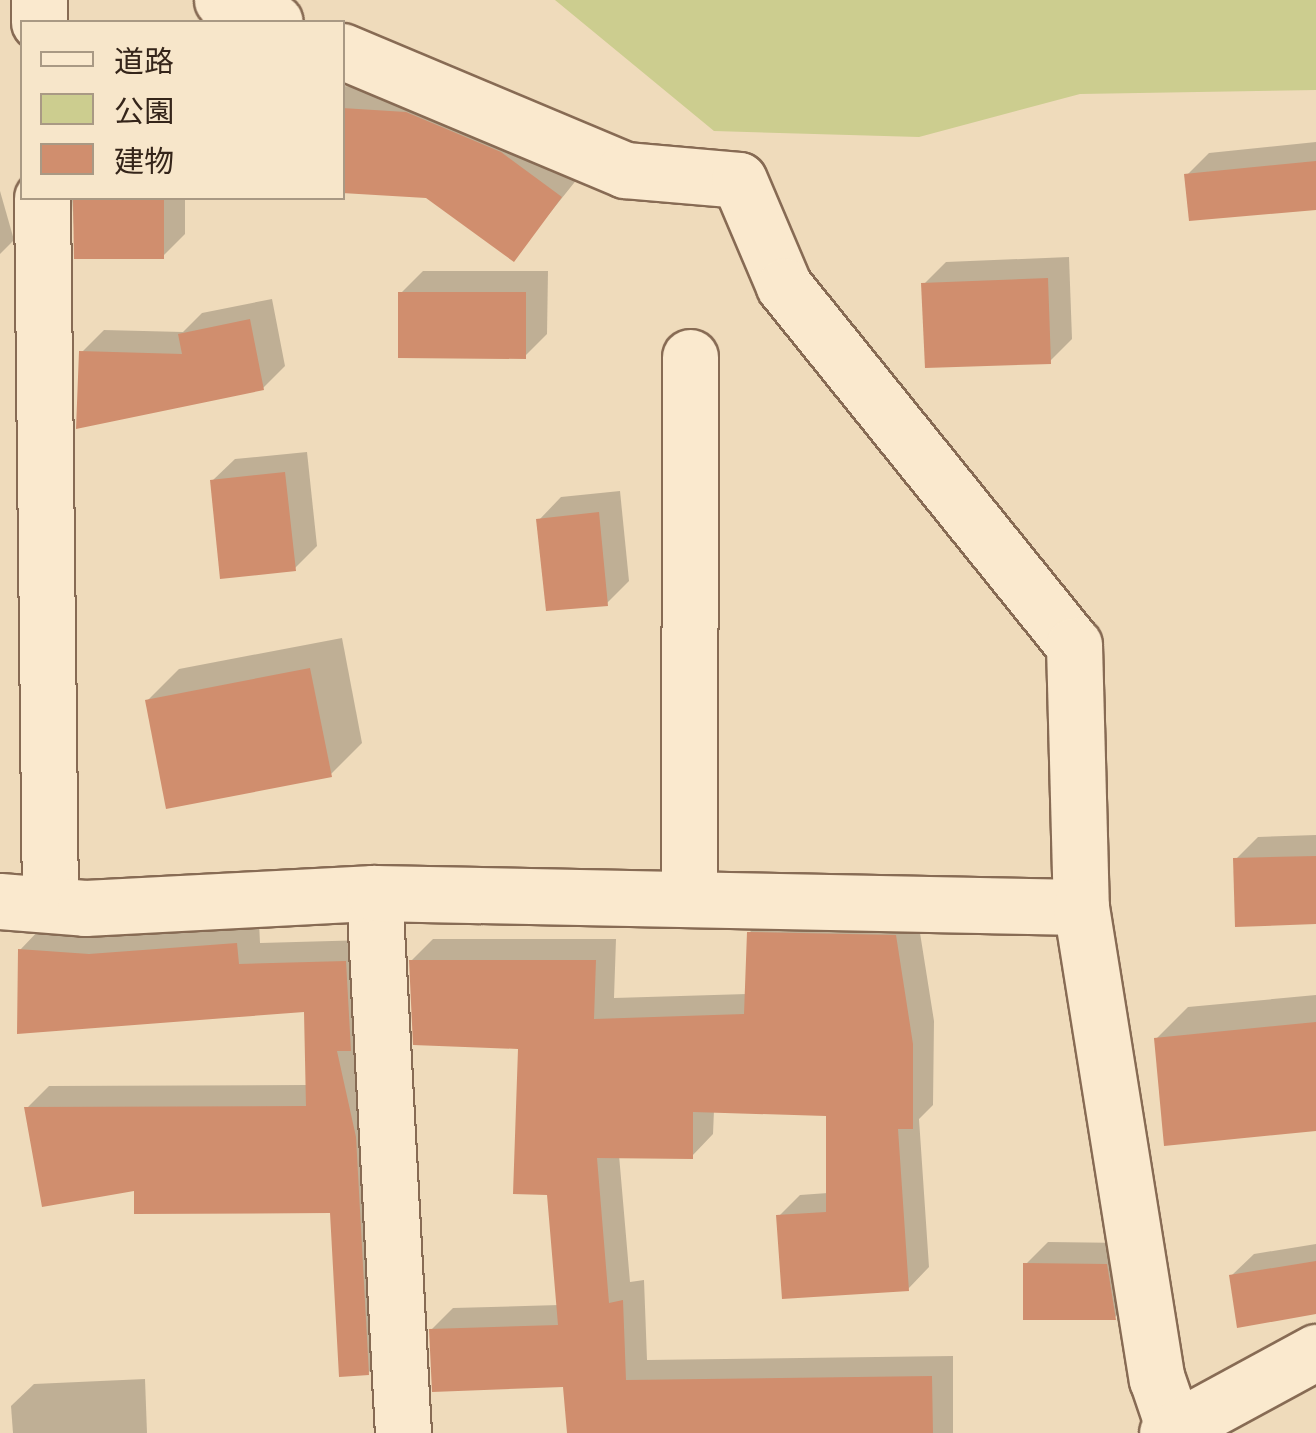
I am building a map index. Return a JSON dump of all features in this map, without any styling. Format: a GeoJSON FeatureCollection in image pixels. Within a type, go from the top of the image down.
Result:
{"type":"FeatureCollection","features":[{"type":"Feature","properties":{"kind":"street"},"geometry":{"type":"LineString","coordinates":[[222,0],[270,20]]}},
{"type":"Feature","properties":{"kind":"street"},"geometry":{"type":"LineString","coordinates":[[345,52],[625,170],[738,180],[784,286],[1074,645],[1081,907],[1158,1378],[1171,1431],[1316,1352]]}},
{"type":"Feature","properties":{"kind":"street"},"geometry":{"type":"LineString","coordinates":[[42,200],[25,902],[374,893],[1081,907]]}},
{"type":"Feature","properties":{"kind":"street"},"geometry":{"type":"LineString","coordinates":[[690,357],[690,899]]}},
{"type":"Feature","properties":{"kind":"street"},"geometry":{"type":"LineString","coordinates":[[374,893],[404,1433]]}},
{"type":"Feature","properties":{"kind":"green space"},"geometry":{"type":"Polygon","coordinates":[[[555,0],[1316,0],[1316,90],[1080,94],[919,137],[714,131],[555,0]]]}},
{"type":"Feature","properties":{"kind":"building"},"geometry":{"type":"Polygon","coordinates":[[[345,108],[406,112],[501,152],[562,197],[514,262],[426,198],[345,193],[345,108]]]}},
{"type":"Feature","properties":{"kind":"building"},"geometry":{"type":"Polygon","coordinates":[[[1316,161],[1316,210],[1189,221],[1184,174],[1316,161]]]}},
{"type":"Feature","properties":{"kind":"building"},"geometry":{"type":"Polygon","coordinates":[[[73,200],[164,200],[164,259],[74,259],[73,200]]]}},
{"type":"Feature","properties":{"kind":"building"},"geometry":{"type":"Polygon","coordinates":[[[1048,278],[1051,364],[925,368],[921,283],[1048,278]]]}},
{"type":"Feature","properties":{"kind":"building"},"geometry":{"type":"Polygon","coordinates":[[[398,292],[526,292],[526,359],[398,358],[398,292]]]}},
{"type":"Feature","properties":{"kind":"building"},"geometry":{"type":"Polygon","coordinates":[[[250,319],[264,390],[76,429],[79,351],[182,354],[178,334],[250,319]]]}},
{"type":"Feature","properties":{"kind":"building"},"geometry":{"type":"Polygon","coordinates":[[[285,472],[296,571],[220,579],[210,480],[285,472]]]}},
{"type":"Feature","properties":{"kind":"building"},"geometry":{"type":"Polygon","coordinates":[[[599,512],[608,606],[546,611],[536,519],[599,512]]]}},
{"type":"Feature","properties":{"kind":"building"},"geometry":{"type":"Polygon","coordinates":[[[310,668],[332,777],[166,809],[145,700],[310,668]]]}},
{"type":"Feature","properties":{"kind":"building"},"geometry":{"type":"Polygon","coordinates":[[[1316,856],[1316,924],[1235,927],[1233,858],[1316,856]]]}},
{"type":"Feature","properties":{"kind":"building"},"geometry":{"type":"Polygon","coordinates":[[[747,932],[896,935],[913,1044],[913,1129],[898,1129],[909,1291],[782,1299],[776,1215],[826,1212],[826,1116],[693,1112],[693,1159],[597,1158],[609,1303],[623,1300],[626,1380],[932,1376],[933,1433],[567,1433],[563,1387],[432,1392],[429,1329],[558,1325],[547,1195],[513,1194],[518,1049],[413,1045],[409,960],[596,960],[594,1019],[744,1014],[747,932]]]}},
{"type":"Feature","properties":{"kind":"building"},"geometry":{"type":"Polygon","coordinates":[[[237,943],[239,964],[346,961],[351,1051],[337,1051],[356,1137],[369,1375],[339,1377],[330,1213],[134,1214],[134,1191],[42,1207],[24,1107],[306,1106],[304,1012],[17,1034],[18,949],[89,954],[237,943]]]}},
{"type":"Feature","properties":{"kind":"building"},"geometry":{"type":"Polygon","coordinates":[[[1316,1022],[1316,1131],[1164,1146],[1154,1038],[1316,1022]]]}},
{"type":"Feature","properties":{"kind":"building"},"geometry":{"type":"Polygon","coordinates":[[[1316,1261],[1316,1314],[1237,1328],[1229,1275],[1316,1261]]]}},
{"type":"Feature","properties":{"kind":"building"},"geometry":{"type":"Polygon","coordinates":[[[1023,1263],[1107,1264],[1116,1320],[1023,1320],[1023,1263]]]}}]}
